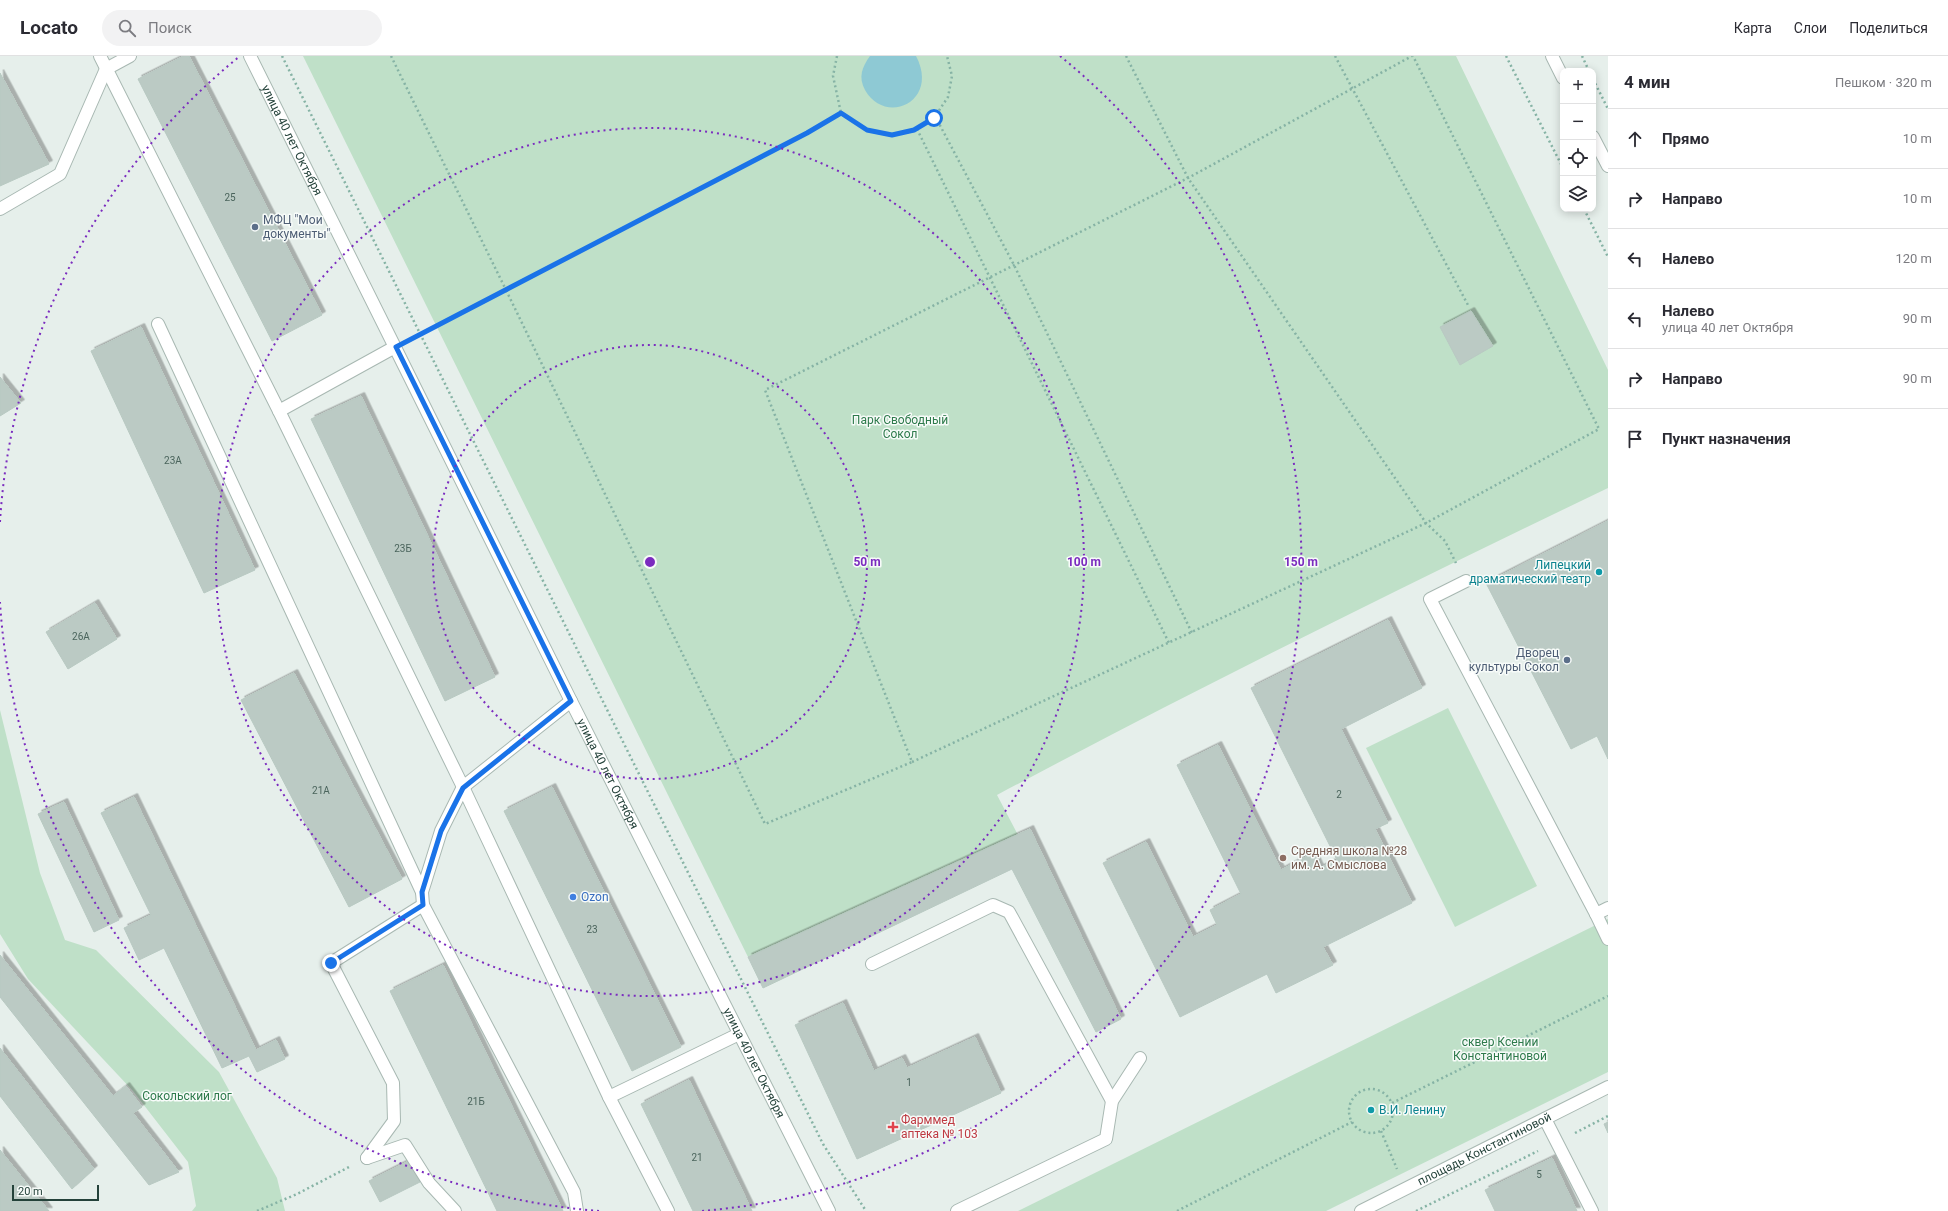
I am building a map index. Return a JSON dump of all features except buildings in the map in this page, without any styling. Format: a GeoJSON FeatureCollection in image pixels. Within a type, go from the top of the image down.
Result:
{"type":"FeatureCollection","features":[{"type":"Feature","properties":{"kind":"street"},"geometry":{"type":"LineString","coordinates":[[100,56],[279,410],[463,788],[609,1097],[668,1211]]}},
{"type":"Feature","properties":{"kind":"street"},"geometry":{"type":"LineString","coordinates":[[0,209],[60,174],[106,69],[130,56]]}},
{"type":"Feature","properties":{"kind":"street","name":"улица 40 лет Октября"},"geometry":{"type":"LineString","coordinates":[[250,56],[571,701],[829,1211]]}},
{"type":"Feature","properties":{"kind":"street"},"geometry":{"type":"LineString","coordinates":[[1552,56],[1560,72]]}},
{"type":"Feature","properties":{"kind":"street"},"geometry":{"type":"LineString","coordinates":[[1595,140],[1608,166]]}},
{"type":"Feature","properties":{"kind":"street"},"geometry":{"type":"LineString","coordinates":[[158,324],[422,892],[423,905],[574,1192],[577,1211]]}},
{"type":"Feature","properties":{"kind":"street"},"geometry":{"type":"LineString","coordinates":[[279,410],[396,347]]}},
{"type":"Feature","properties":{"kind":"street"},"geometry":{"type":"LineString","coordinates":[[1466,581],[1430,599],[1608,939]]}},
{"type":"Feature","properties":{"kind":"street"},"geometry":{"type":"LineString","coordinates":[[422,892],[441,831],[463,788],[571,701]]}},
{"type":"Feature","properties":{"kind":"street"},"geometry":{"type":"LineString","coordinates":[[367,1158],[394,1121],[393,1083],[331,963],[423,905]]}},
{"type":"Feature","properties":{"kind":"street"},"geometry":{"type":"LineString","coordinates":[[872,964],[993,905],[1009,912],[1112,1101]]}},
{"type":"Feature","properties":{"kind":"street"},"geometry":{"type":"LineString","coordinates":[[1596,914],[1608,908]]}},
{"type":"Feature","properties":{"kind":"street"},"geometry":{"type":"LineString","coordinates":[[609,1097],[739,1034]]}},
{"type":"Feature","properties":{"kind":"street"},"geometry":{"type":"LineString","coordinates":[[957,1211],[1106,1139],[1112,1101],[1140,1058]]}},
{"type":"Feature","properties":{"kind":"street","name":"площадь Константиновой"},"geometry":{"type":"LineString","coordinates":[[1361,1211],[1608,1087]]}},
{"type":"Feature","properties":{"kind":"street"},"geometry":{"type":"LineString","coordinates":[[1545,1119],[1592,1211]]}},
{"type":"Feature","properties":{"kind":"street"},"geometry":{"type":"LineString","coordinates":[[367,1158],[405,1145],[429,1183],[455,1211]]}},
{"type":"Feature","properties":{"kind":"path"},"geometry":{"type":"LineString","coordinates":[[282,56],[823,1144],[866,1211]]}},
{"type":"Feature","properties":{"kind":"path"},"geometry":{"type":"LineString","coordinates":[[391,56],[765,824],[912,762],[1426,523],[1599,429],[1412,56],[1188,178],[765,390],[912,762]]}},
{"type":"Feature","properties":{"kind":"path"},"geometry":{"type":"LineString","coordinates":[[837,56],[833,76],[841,113],[867,130],[892,135],[917,129],[935,116],[948,97],[952,76],[948,56]]}},
{"type":"Feature","properties":{"kind":"path"},"geometry":{"type":"LineString","coordinates":[[1126,56],[1188,178],[1426,523],[1445,541],[1466,581]]}},
{"type":"Feature","properties":{"kind":"path"},"geometry":{"type":"LineString","coordinates":[[1335,56],[1468,305]]}},
{"type":"Feature","properties":{"kind":"path"},"geometry":{"type":"LineString","coordinates":[[1506,56],[1560,162]]}},
{"type":"Feature","properties":{"kind":"path"},"geometry":{"type":"LineString","coordinates":[[1582,56],[1588,68]]}},
{"type":"Feature","properties":{"kind":"path"},"geometry":{"type":"LineString","coordinates":[[1596,85],[1608,109]]}},
{"type":"Feature","properties":{"kind":"path"},"geometry":{"type":"LineString","coordinates":[[396,347],[800,137],[841,113]]}},
{"type":"Feature","properties":{"kind":"path"},"geometry":{"type":"LineString","coordinates":[[935,116],[1014,265],[1192,632]]}},
{"type":"Feature","properties":{"kind":"path"},"geometry":{"type":"LineString","coordinates":[[917,129],[1169,643]]}},
{"type":"Feature","properties":{"kind":"path"},"geometry":{"type":"LineString","coordinates":[[1586,212],[1608,257]]}},
{"type":"Feature","properties":{"kind":"path"},"geometry":{"type":"LineString","coordinates":[[1392,1103],[1608,996]]}},
{"type":"Feature","properties":{"kind":"path"},"geometry":{"type":"LineString","coordinates":[[1364,1089],[1379,1090],[1385,1094],[1392,1103],[1393,1113],[1391,1121],[1381,1131],[1367,1133],[1360,1130],[1352,1122],[1349,1111],[1350,1104],[1353,1098],[1364,1089]]}},
{"type":"Feature","properties":{"kind":"path"},"geometry":{"type":"LineString","coordinates":[[1416,1211],[1608,1116]]}},
{"type":"Feature","properties":{"kind":"path"},"geometry":{"type":"LineString","coordinates":[[1177,1211],[1352,1122]]}},
{"type":"Feature","properties":{"kind":"path"},"geometry":{"type":"LineString","coordinates":[[257,1211],[297,1194],[367,1158]]}},
{"type":"Feature","properties":{"kind":"green space","name":"Парк Свободный Сокол"},"geometry":{"type":"Polygon","coordinates":[[[303,56],[1456,56],[1608,370],[1608,488],[1301,638],[997,795],[1018,835],[748,957],[303,56]]]}},
{"type":"Feature","properties":{"kind":"green space"},"geometry":{"type":"Polygon","coordinates":[[[1448,708],[1537,886],[1455,927],[1366,748],[1448,708]]]}},
{"type":"Feature","properties":{"kind":"green space","name":"Сокольский лог"},"geometry":{"type":"Polygon","coordinates":[[[0,710],[40,873],[65,940],[96,950],[219,1072],[277,1178],[285,1211],[192,1211],[196,1206],[188,1162],[133,1091],[28,979],[0,934],[0,710]]]}},
{"type":"Feature","properties":{"kind":"green space","name":"сквер Ксении Константиновой"},"geometry":{"type":"Polygon","coordinates":[[[1608,919],[1608,1072],[1326,1211],[1018,1211],[1608,919]]]}},
{"type":"Feature","properties":{"kind":"water"},"geometry":{"type":"Polygon","coordinates":[[[870,56],[916,56],[922,72],[921,86],[916,96],[907,104],[896,107],[885,106],[874,101],[865,90],[861,76],[863,68],[870,56]]]}},
{"type":"Feature","properties":{"kind":"place","name":"МФЦ \"Мои документы\""},"geometry":{"type":"Point","coordinates":[255,227]}},
{"type":"Feature","properties":{"kind":"place","name":"Липецкий драматический театр"},"geometry":{"type":"Point","coordinates":[1599,572]}},
{"type":"Feature","properties":{"kind":"place","name":"Дворец культуры Сокол"},"geometry":{"type":"Point","coordinates":[1567,660]}},
{"type":"Feature","properties":{"kind":"place","name":"Средняя школа №28 им. А. Смыслова"},"geometry":{"type":"Point","coordinates":[1283,858]}},
{"type":"Feature","properties":{"kind":"place","name":"Ozon"},"geometry":{"type":"Point","coordinates":[573,897]}},
{"type":"Feature","properties":{"kind":"place","name":"В.И. Ленину"},"geometry":{"type":"Point","coordinates":[1371,1110]}},
{"type":"Feature","properties":{"kind":"place","name":"Фарммед аптека № 103"},"geometry":{"type":"Point","coordinates":[893,1127]}},
{"type":"Feature","properties":{"kind":"route"},"geometry":{"type":"LineString","coordinates":[[331,963],[423,905],[422,892],[441,831],[463,788],[571,701],[396,347],[807,133],[841,113],[867,130],[892,135],[914,130],[934,118]]}}]}
